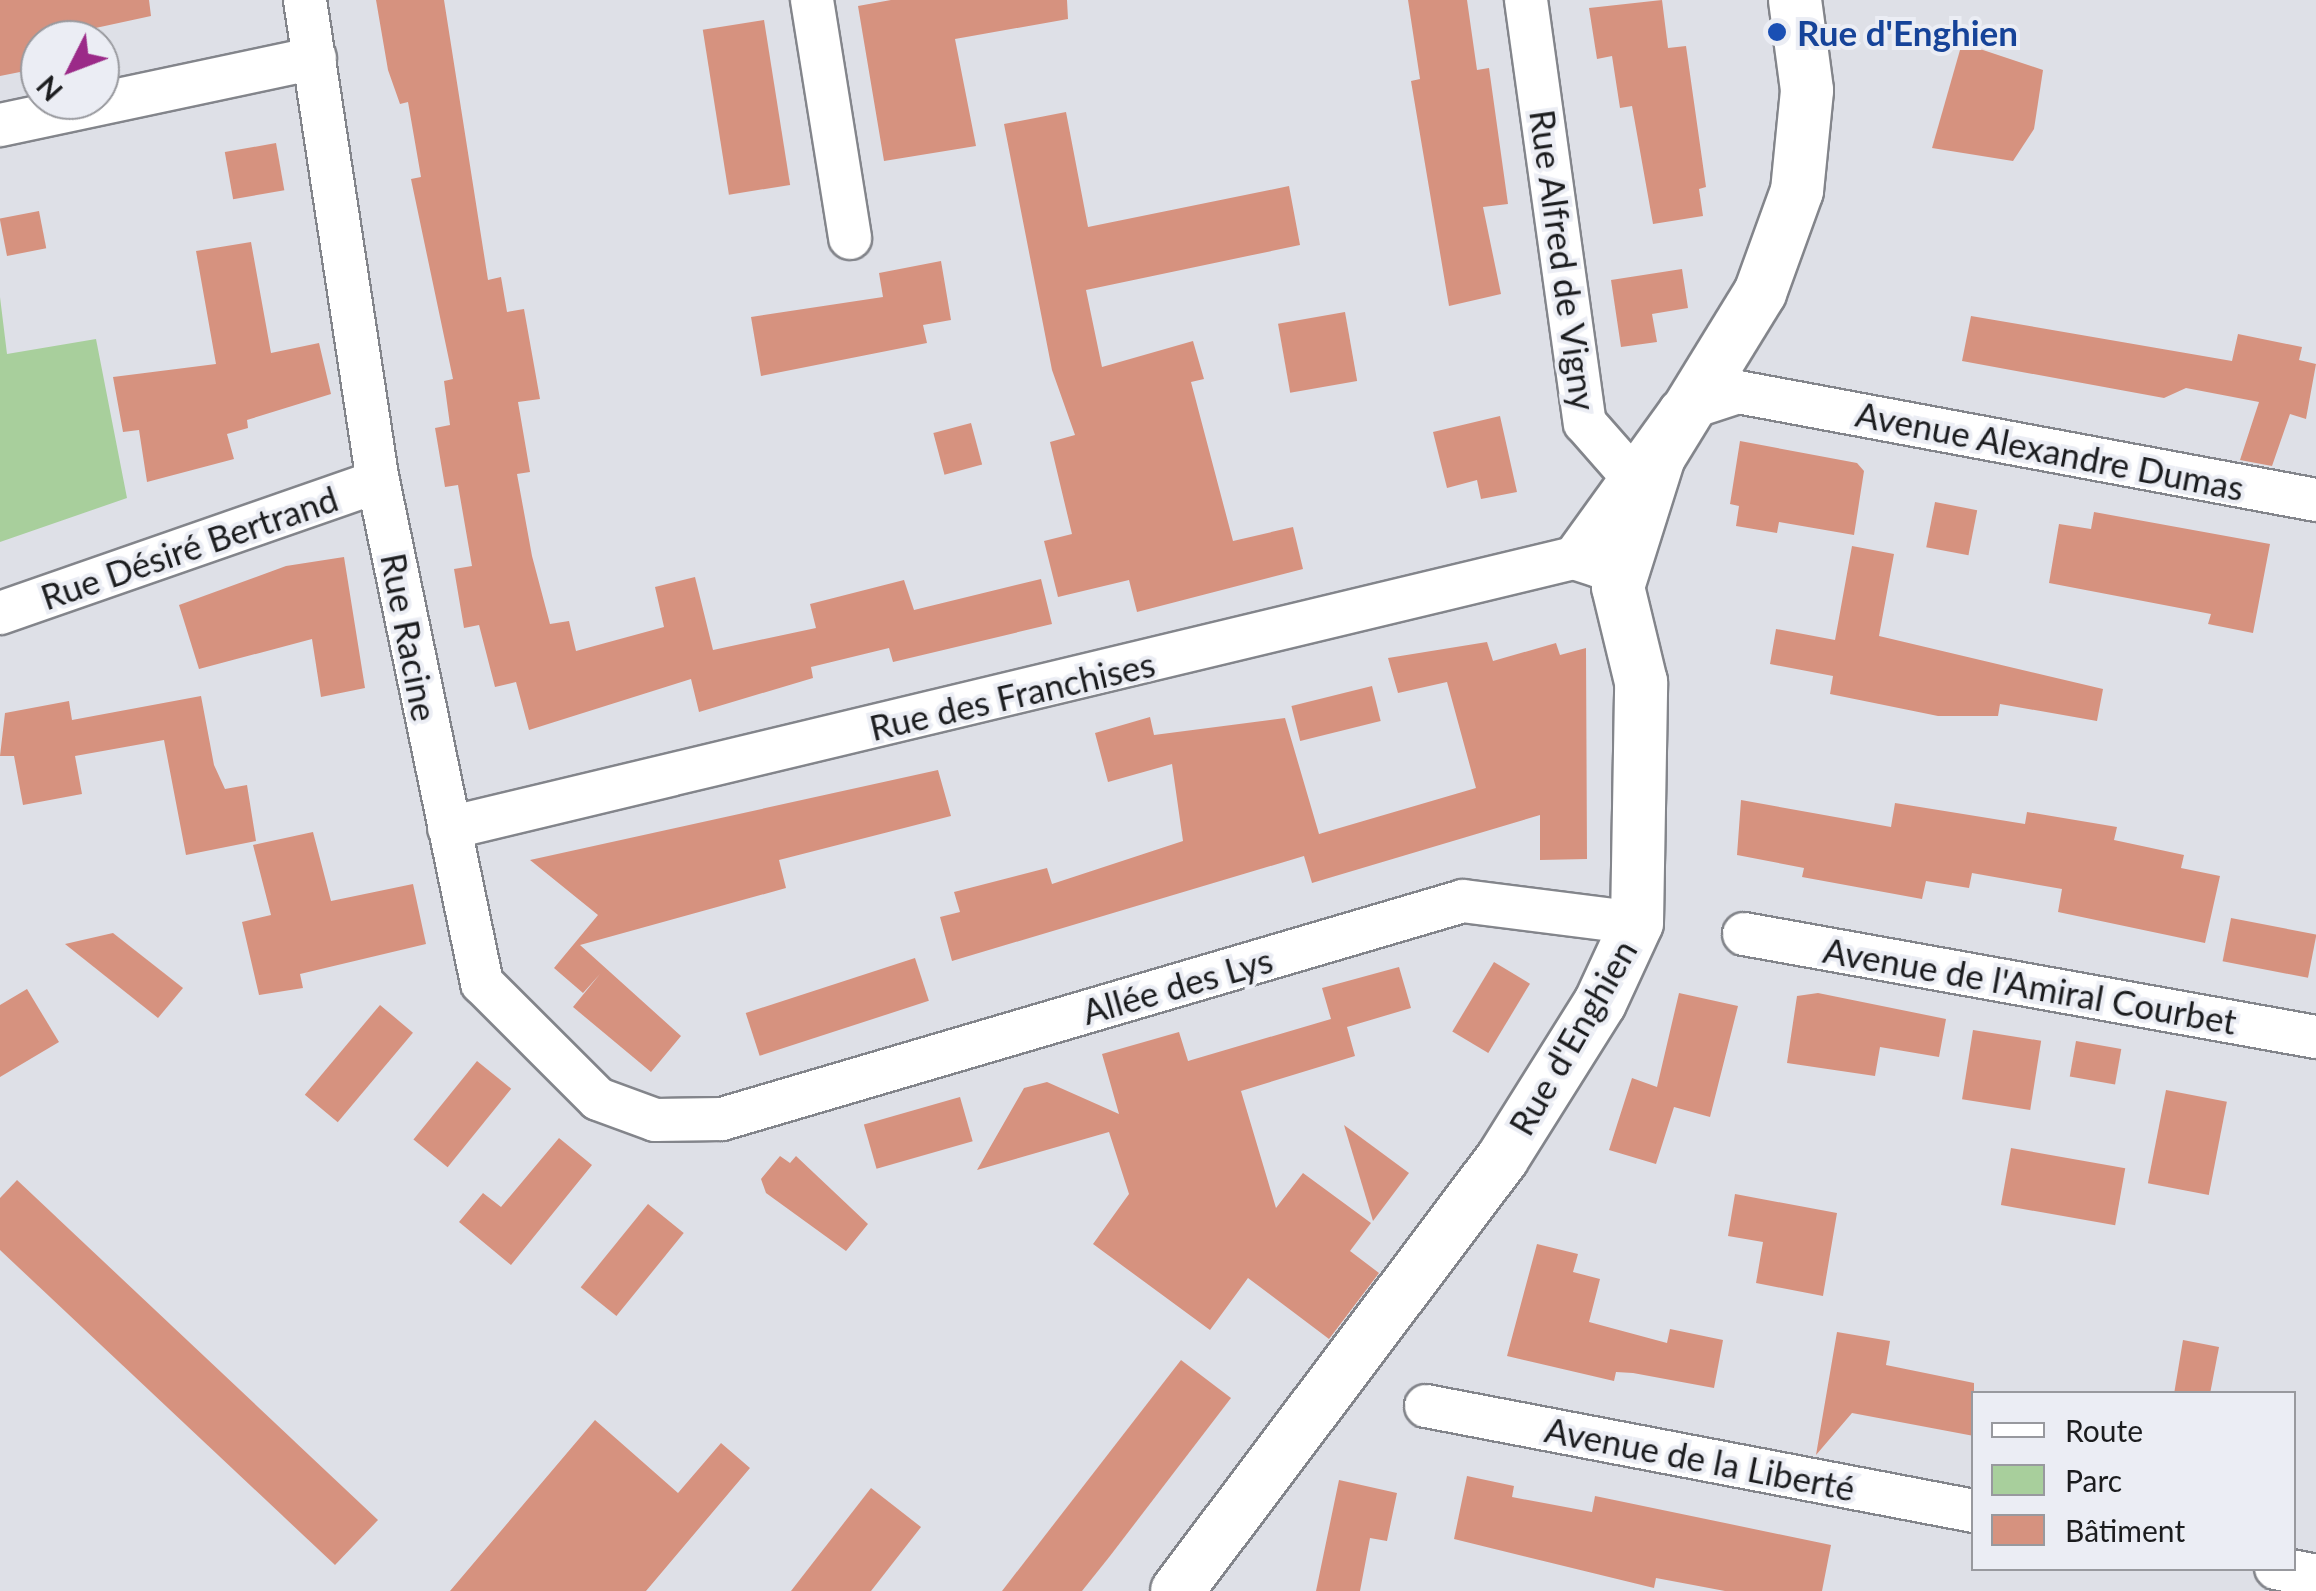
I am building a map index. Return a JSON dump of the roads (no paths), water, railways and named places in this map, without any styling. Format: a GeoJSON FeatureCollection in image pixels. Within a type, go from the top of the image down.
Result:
{"type":"FeatureCollection","features":[{"type":"Feature","properties":{"kind":"street","name":"Rue Racine"},"geometry":{"type":"LineString","coordinates":[[305,0],[378,480],[482,983],[517,1024],[598,1099],[655,1120],[722,1119]]}},
{"type":"Feature","properties":{"kind":"street"},"geometry":{"type":"LineString","coordinates":[[812,0],[850,238]]}},
{"type":"Feature","properties":{"kind":"street","name":"Rue Alfred de Vigny"},"geometry":{"type":"LineString","coordinates":[[1526,0],[1585,423],[1640,487]]}},
{"type":"Feature","properties":{"kind":"street","name":"Rue d'Enghien"},"geometry":{"type":"LineString","coordinates":[[1178,1591],[1502,1159],[1600,1003],[1637,923],[1641,682],[1618,586],[1634,550],[1640,487],[1680,412],[1760,292],[1807,142],[1795,0]]}},
{"type":"Feature","properties":{"kind":"street"},"geometry":{"type":"LineString","coordinates":[[0,125],[315,58]]}},
{"type":"Feature","properties":{"kind":"street"},"geometry":{"type":"LineString","coordinates":[[1760,292],[1752,367],[1783,400]]}},
{"type":"Feature","properties":{"kind":"street","name":"Avenue Alexandre Dumas"},"geometry":{"type":"LineString","coordinates":[[1680,412],[1738,392],[2316,500]]}},
{"type":"Feature","properties":{"kind":"street","name":"Rue Désiré Bertrand"},"geometry":{"type":"LineString","coordinates":[[0,613],[378,480]]}},
{"type":"Feature","properties":{"kind":"street"},"geometry":{"type":"LineString","coordinates":[[1574,558],[1640,487]]}},
{"type":"Feature","properties":{"kind":"street","name":"Rue des Franchises"},"geometry":{"type":"LineString","coordinates":[[449,828],[1574,558],[1599,566],[1634,550]]}},
{"type":"Feature","properties":{"kind":"street","name":"Allée des Lys"},"geometry":{"type":"LineString","coordinates":[[722,1119],[1463,901],[1637,923]]}},
{"type":"Feature","properties":{"kind":"street","name":"Avenue de l'Amiral Courbet"},"geometry":{"type":"LineString","coordinates":[[1744,934],[2316,1037]]}},
{"type":"Feature","properties":{"kind":"street","name":"Avenue de la Liberté"},"geometry":{"type":"LineString","coordinates":[[1426,1406],[1971,1509]]}},
{"type":"Feature","properties":{"kind":"street"},"geometry":{"type":"LineString","coordinates":[[2291,1571],[2316,1576]]}},
{"type":"Feature","properties":{"kind":"place","name":"Rue d'Enghien"},"geometry":{"type":"Point","coordinates":[1777,32]}}]}
